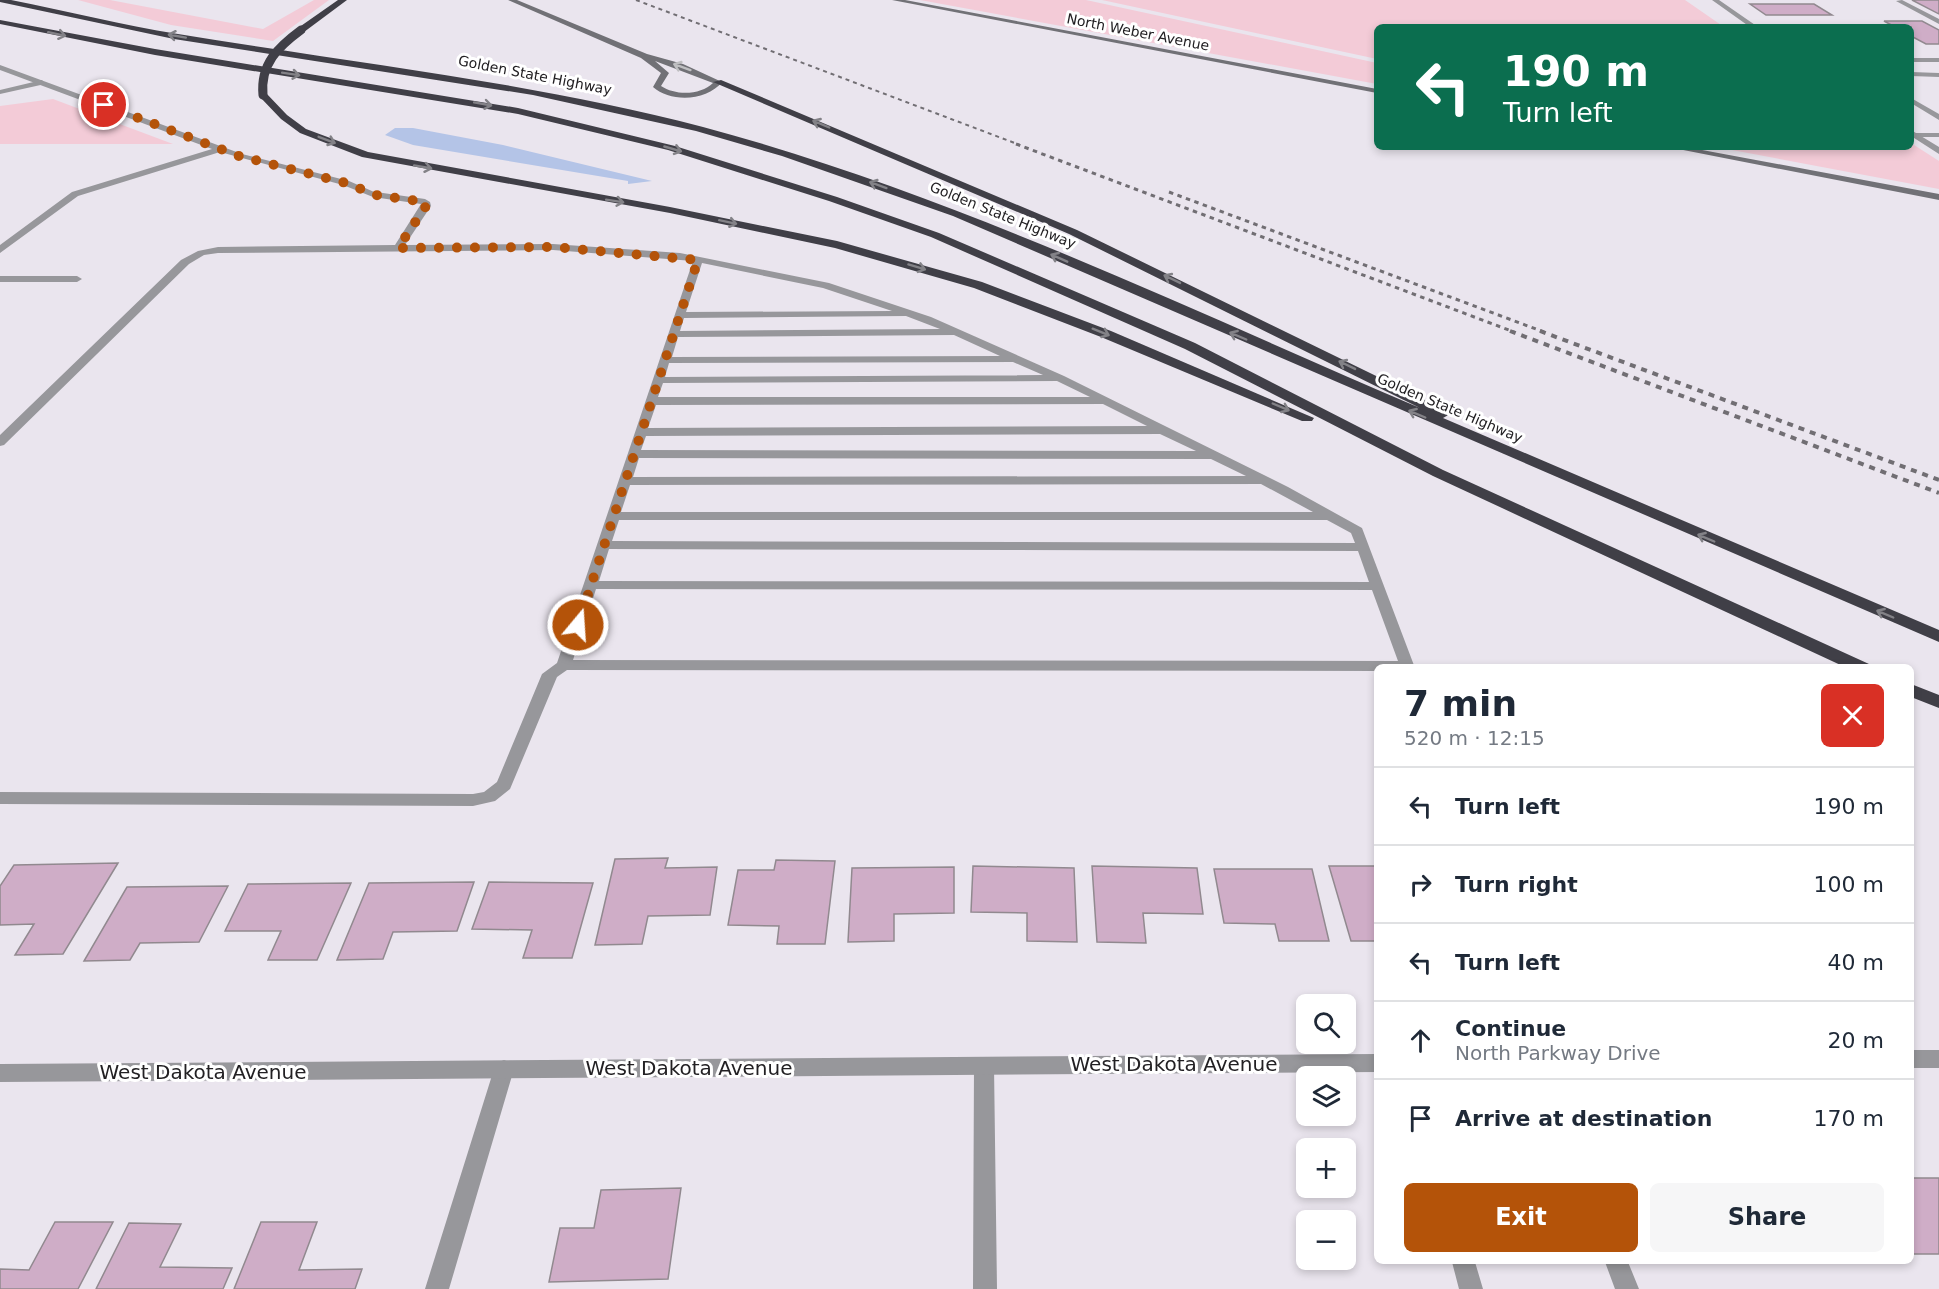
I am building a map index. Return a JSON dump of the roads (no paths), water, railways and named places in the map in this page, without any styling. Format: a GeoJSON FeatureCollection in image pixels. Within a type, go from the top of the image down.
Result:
{"type":"FeatureCollection","features":[{"type":"Feature","properties":{"kind":"highway","name":"Golden State Highway"},"geometry":{"type":"LineString","coordinates":[[0,0],[132,28],[533,92],[677,124],[786,154],[957,214],[1939,637]]}},
{"type":"Feature","properties":{"kind":"highway"},"geometry":{"type":"LineString","coordinates":[[344,0],[301,30],[268,61],[263,73],[263,95],[284,117],[303,131],[366,155],[670,210],[807,238],[978,285],[1106,334],[1438,473],[1854,664]]}},
{"type":"Feature","properties":{"kind":"highway"},"geometry":{"type":"LineString","coordinates":[[70,5],[118,19],[132,28]]}},
{"type":"Feature","properties":{"kind":"highway"},"geometry":{"type":"LineString","coordinates":[[0,22],[155,52],[518,111],[670,148],[784,183],[935,235],[1180,342],[1438,473]]}},
{"type":"Feature","properties":{"kind":"highway"},"geometry":{"type":"LineString","coordinates":[[718,82],[1072,232],[1407,394],[1547,470]]}},
{"type":"Feature","properties":{"kind":"highway"},"geometry":{"type":"LineString","coordinates":[[1914,691],[1939,702]]}},
{"type":"Feature","properties":{"kind":"main road"},"geometry":{"type":"LineString","coordinates":[[511,0],[644,56],[680,66],[718,82],[714,88],[700,93],[679,94],[661,91],[657,87],[665,73],[644,56]]}},
{"type":"Feature","properties":{"kind":"main road","name":"North Weber Avenue"},"geometry":{"type":"LineString","coordinates":[[894,0],[1374,90]]}},
{"type":"Feature","properties":{"kind":"main road"},"geometry":{"type":"LineString","coordinates":[[1688,150],[1939,197]]}},
{"type":"Feature","properties":{"kind":"street"},"geometry":{"type":"LineString","coordinates":[[1715,0],[1751,24]]}},
{"type":"Feature","properties":{"kind":"street"},"geometry":{"type":"LineString","coordinates":[[1899,1],[1939,22]]}},
{"type":"Feature","properties":{"kind":"street"},"geometry":{"type":"LineString","coordinates":[[1914,60],[1939,60]]}},
{"type":"Feature","properties":{"kind":"street"},"geometry":{"type":"LineString","coordinates":[[0,67],[221,149],[282,168],[346,183],[376,195],[425,202],[426,206],[398,248]]}},
{"type":"Feature","properties":{"kind":"street"},"geometry":{"type":"LineString","coordinates":[[1914,74],[1939,75]]}},
{"type":"Feature","properties":{"kind":"street"},"geometry":{"type":"LineString","coordinates":[[0,92],[42,82]]}},
{"type":"Feature","properties":{"kind":"street"},"geometry":{"type":"LineString","coordinates":[[1914,102],[1939,118]]}},
{"type":"Feature","properties":{"kind":"street"},"geometry":{"type":"LineString","coordinates":[[1914,134],[1939,135]]}},
{"type":"Feature","properties":{"kind":"street"},"geometry":{"type":"LineString","coordinates":[[1914,135],[1939,151]]}},
{"type":"Feature","properties":{"kind":"street"},"geometry":{"type":"LineString","coordinates":[[0,250],[75,194],[221,149]]}},
{"type":"Feature","properties":{"kind":"street"},"geometry":{"type":"LineString","coordinates":[[0,442],[185,262],[201,253],[218,250],[553,247],[698,260],[825,285],[914,314],[1060,378],[1265,480],[1331,516],[1357,531],[1407,664]]}},
{"type":"Feature","properties":{"kind":"street"},"geometry":{"type":"LineString","coordinates":[[564,665],[698,260]]}},
{"type":"Feature","properties":{"kind":"street"},"geometry":{"type":"LineString","coordinates":[[0,279],[77,279]]}},
{"type":"Feature","properties":{"kind":"street"},"geometry":{"type":"LineString","coordinates":[[680,315],[914,314]]}},
{"type":"Feature","properties":{"kind":"street"},"geometry":{"type":"LineString","coordinates":[[674,334],[957,332]]}},
{"type":"Feature","properties":{"kind":"street"},"geometry":{"type":"LineString","coordinates":[[665,360],[1016,359]]}},
{"type":"Feature","properties":{"kind":"street"},"geometry":{"type":"LineString","coordinates":[[658,380],[1060,378]]}},
{"type":"Feature","properties":{"kind":"street"},"geometry":{"type":"LineString","coordinates":[[651,401],[1105,401]]}},
{"type":"Feature","properties":{"kind":"street"},"geometry":{"type":"LineString","coordinates":[[641,432],[1165,430]]}},
{"type":"Feature","properties":{"kind":"street"},"geometry":{"type":"LineString","coordinates":[[634,454],[1214,455]]}},
{"type":"Feature","properties":{"kind":"street"},"geometry":{"type":"LineString","coordinates":[[625,481],[1265,480]]}},
{"type":"Feature","properties":{"kind":"street"},"geometry":{"type":"LineString","coordinates":[[614,516],[1331,516]]}},
{"type":"Feature","properties":{"kind":"street"},"geometry":{"type":"LineString","coordinates":[[604,545],[1364,547]]}},
{"type":"Feature","properties":{"kind":"street"},"geometry":{"type":"LineString","coordinates":[[591,585],[1378,586]]}},
{"type":"Feature","properties":{"kind":"street"},"geometry":{"type":"LineString","coordinates":[[0,798],[473,800],[489,797],[504,785],[550,674],[556,668],[564,665],[1374,667]]}},
{"type":"Feature","properties":{"kind":"street"},"geometry":{"type":"LineString","coordinates":[[1914,1059],[1939,1059]]}},
{"type":"Feature","properties":{"kind":"street","name":"West Dakota Avenue"},"geometry":{"type":"LineString","coordinates":[[0,1073],[1374,1063]]}},
{"type":"Feature","properties":{"kind":"street"},"geometry":{"type":"LineString","coordinates":[[984,1066],[985,1289]]}},
{"type":"Feature","properties":{"kind":"street"},"geometry":{"type":"LineString","coordinates":[[437,1289],[504,1070]]}},
{"type":"Feature","properties":{"kind":"street"},"geometry":{"type":"LineString","coordinates":[[1465,1264],[1472,1289]]}},
{"type":"Feature","properties":{"kind":"street"},"geometry":{"type":"LineString","coordinates":[[1618,1264],[1627,1289]]}},
{"type":"Feature","properties":{"kind":"water"},"geometry":{"type":"Polygon","coordinates":[[[395,128],[413,128],[503,145],[652,181],[628,184],[628,181],[413,145],[385,135],[395,128]]]}},
{"type":"Feature","properties":{"kind":"railway"},"geometry":{"type":"LineString","coordinates":[[636,0],[1020,145]]}},
{"type":"Feature","properties":{"kind":"railway"},"geometry":{"type":"LineString","coordinates":[[1016,144],[1514,332]]}},
{"type":"Feature","properties":{"kind":"railway"},"geometry":{"type":"LineString","coordinates":[[1169,192],[1544,332]]}},
{"type":"Feature","properties":{"kind":"railway"},"geometry":{"type":"LineString","coordinates":[[1510,331],[1939,493]]}},
{"type":"Feature","properties":{"kind":"railway"},"geometry":{"type":"LineString","coordinates":[[1540,331],[1939,480]]}}]}
